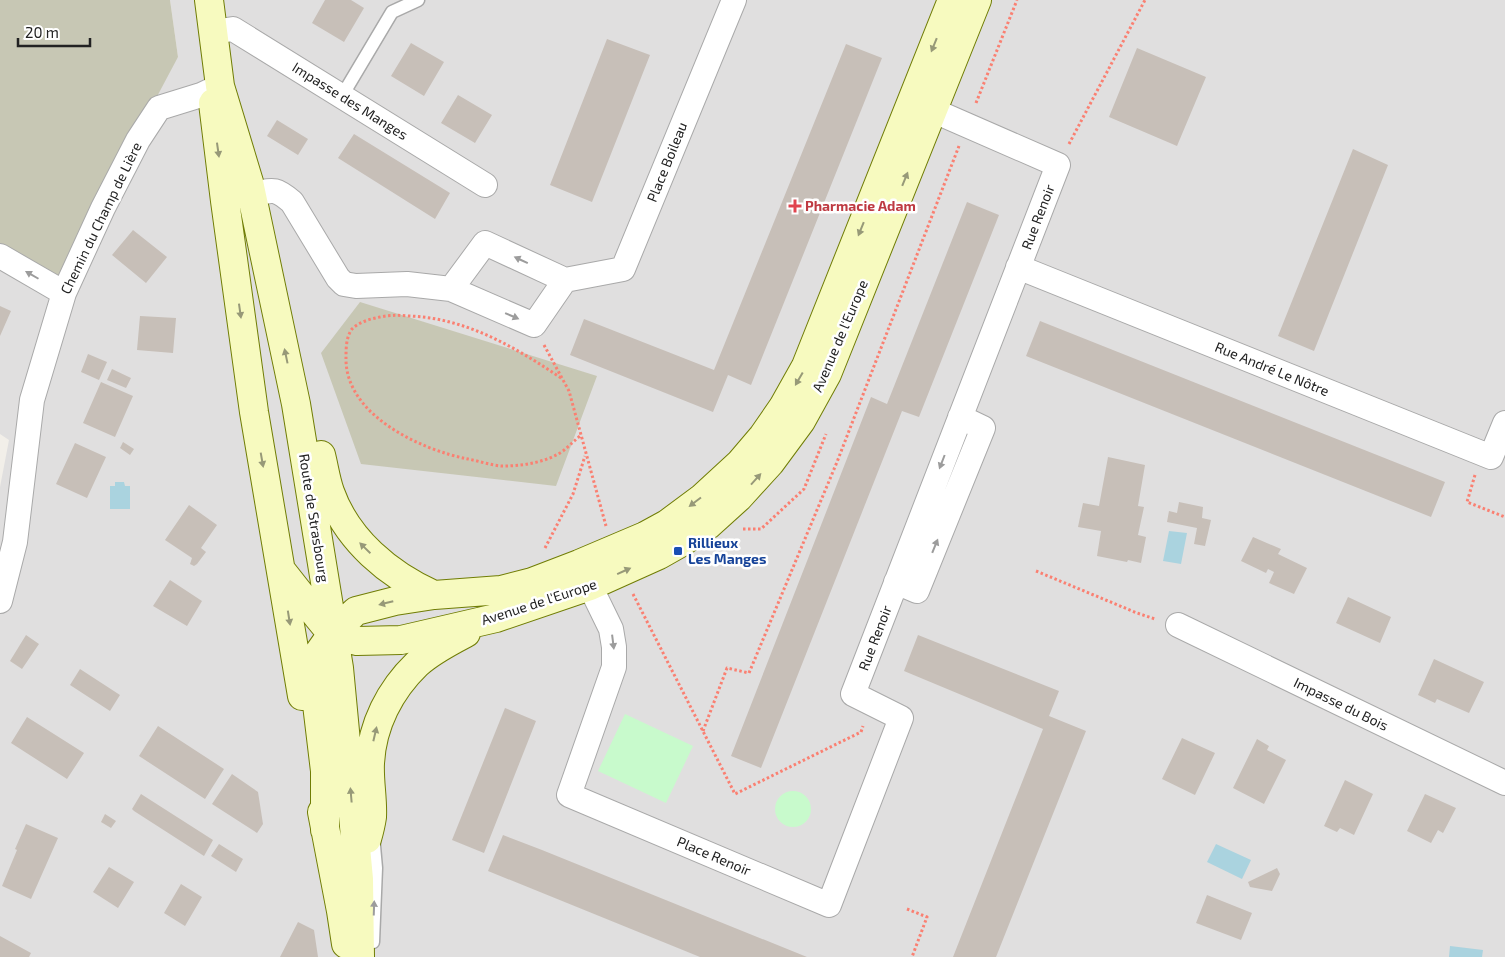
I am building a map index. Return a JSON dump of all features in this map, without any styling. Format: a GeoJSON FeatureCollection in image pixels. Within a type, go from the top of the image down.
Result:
{"type":"FeatureCollection","features":[{"type":"Feature","properties":{"kind":"street","name":"Route de Strasbourg"},"geometry":{"type":"LineString","coordinates":[[208,0],[220,86],[249,182],[296,404],[339,668],[359,879],[360,956]]}},
{"type":"Feature","properties":{"kind":"street","name":"Place Boileau"},"geometry":{"type":"LineString","coordinates":[[565,280],[623,269],[734,0]]}},
{"type":"Feature","properties":{"kind":"street","name":"Avenue de l'Europe"},"geometry":{"type":"LineString","coordinates":[[325,830],[325,771],[313,671],[315,658],[332,634],[356,611],[395,601],[434,595],[501,590],[617,561],[659,555],[708,525],[739,497],[770,463],[801,421],[826,374],[922,106],[952,0]]}},
{"type":"Feature","properties":{"kind":"street","name":"Avenue de l'Europe"},"geometry":{"type":"LineString","coordinates":[[922,106],[977,0]]}},
{"type":"Feature","properties":{"kind":"street","name":"Impasse des Manges"},"geometry":{"type":"LineString","coordinates":[[212,32],[233,29],[485,185]]}},
{"type":"Feature","properties":{"kind":"street","name":"Route de Strasbourg"},"geometry":{"type":"LineString","coordinates":[[220,86],[212,105],[254,412],[325,830],[341,911],[360,956]]}},
{"type":"Feature","properties":{"kind":"street","name":"Chemin du Champ de Lière"},"geometry":{"type":"LineString","coordinates":[[0,601],[15,542],[32,400],[64,293],[103,208],[138,140],[159,108],[201,95],[220,86]]}},
{"type":"Feature","properties":{"kind":"street"},"geometry":{"type":"LineString","coordinates":[[922,106],[1058,165]]}},
{"type":"Feature","properties":{"kind":"street","name":"Rue Renoir"},"geometry":{"type":"LineString","coordinates":[[863,699],[896,582],[1058,165]]}},
{"type":"Feature","properties":{"kind":"street"},"geometry":{"type":"LineString","coordinates":[[252,195],[274,190],[283,194],[292,202],[338,278],[344,284],[356,286],[407,284],[451,289],[534,325],[565,280],[485,243],[451,289]]}},
{"type":"Feature","properties":{"kind":"street"},"geometry":{"type":"LineString","coordinates":[[0,256],[64,293]]}},
{"type":"Feature","properties":{"kind":"street","name":"Rue André Le Nôtre"},"geometry":{"type":"LineString","coordinates":[[1018,267],[1483,454]]}},
{"type":"Feature","properties":{"kind":"street"},"geometry":{"type":"LineString","coordinates":[[296,404],[318,440],[330,492],[348,528],[359,542],[378,560],[420,589],[434,595]]}},
{"type":"Feature","properties":{"kind":"street"},"geometry":{"type":"LineString","coordinates":[[1483,454],[1491,457],[1505,423]]}},
{"type":"Feature","properties":{"kind":"street","name":"Avenue de l'Europe"},"geometry":{"type":"LineString","coordinates":[[332,634],[357,641],[401,640],[496,618],[590,586],[617,561]]}},
{"type":"Feature","properties":{"kind":"street"},"geometry":{"type":"LineString","coordinates":[[281,570],[332,634]]}},
{"type":"Feature","properties":{"kind":"street","name":"Place Renoir"},"geometry":{"type":"LineString","coordinates":[[590,586],[612,629],[614,667],[569,795],[829,905],[901,718],[863,699]]}},
{"type":"Feature","properties":{"kind":"street"},"geometry":{"type":"LineString","coordinates":[[359,879],[372,817],[370,763],[374,735],[380,716],[390,697],[418,663],[445,643],[496,618]]}},
{"type":"Feature","properties":{"kind":"street","name":"Impasse du Bois"},"geometry":{"type":"LineString","coordinates":[[1178,625],[1505,783]]}},
{"type":"Feature","properties":{"kind":"lane"},"geometry":{"type":"LineString","coordinates":[[342,96],[392,12],[418,0]]}},
{"type":"Feature","properties":{"kind":"lane"},"geometry":{"type":"LineString","coordinates":[[360,956],[376,868],[372,817]]}},
{"type":"Feature","properties":{"kind":"path"},"geometry":{"type":"LineString","coordinates":[[703,731],[727,668],[749,673],[841,453],[1018,0]]}},
{"type":"Feature","properties":{"kind":"path"},"geometry":{"type":"LineString","coordinates":[[1058,165],[1145,0]]}},
{"type":"Feature","properties":{"kind":"path"},"geometry":{"type":"LineString","coordinates":[[562,378],[529,356],[498,339],[461,324],[426,316],[389,315],[365,321],[352,329],[346,344],[346,363],[350,383],[362,402],[385,425],[416,442],[452,456],[500,466],[535,464],[562,451],[580,436]]}},
{"type":"Feature","properties":{"kind":"path"},"geometry":{"type":"LineString","coordinates":[[534,325],[569,391],[580,436],[617,561],[735,794],[861,732],[863,699]]}},
{"type":"Feature","properties":{"kind":"path"},"geometry":{"type":"LineString","coordinates":[[1483,454],[1467,502],[1505,517]]}},
{"type":"Feature","properties":{"kind":"path"},"geometry":{"type":"LineString","coordinates":[[543,552],[572,494],[586,455]]}},
{"type":"Feature","properties":{"kind":"path"},"geometry":{"type":"LineString","coordinates":[[1036,571],[1137,613],[1178,625]]}},
{"type":"Feature","properties":{"kind":"path"},"geometry":{"type":"LineString","coordinates":[[907,909],[928,917],[912,957]]}},
{"type":"Feature","properties":{"kind":"shaded area"},"geometry":{"type":"Polygon","coordinates":[[[0,0],[170,0],[178,57],[60,279],[0,247],[0,0]]]}},
{"type":"Feature","properties":{"kind":"shaded area"},"geometry":{"type":"Polygon","coordinates":[[[170,0],[1505,0],[1505,957],[0,957],[0,487],[9,440],[0,434],[0,247],[178,57],[170,0]]]}},
{"type":"Feature","properties":{"kind":"shaded area"},"geometry":{"type":"Polygon","coordinates":[[[360,302],[597,376],[556,486],[361,464],[321,353],[360,302]]]}},
{"type":"Feature","properties":{"kind":"green space"},"geometry":{"type":"Polygon","coordinates":[[[625,714],[693,746],[666,803],[598,771],[625,714]]]}},
{"type":"Feature","properties":{"kind":"green space"},"geometry":{"type":"Polygon","coordinates":[[[793,791],[800,792],[806,796],[810,802],[810,816],[806,822],[800,826],[793,827],[786,826],[780,822],[776,816],[775,809],[776,802],[780,796],[786,792],[793,791]]]}},
{"type":"Feature","properties":{"kind":"water"},"geometry":{"type":"Polygon","coordinates":[[[115,482],[124,482],[125,486],[130,486],[130,509],[110,509],[110,486],[115,486],[115,482]]]}},
{"type":"Feature","properties":{"kind":"water"},"geometry":{"type":"Polygon","coordinates":[[[1169,531],[1187,533],[1181,564],[1163,561],[1169,531]]]}},
{"type":"Feature","properties":{"kind":"water"},"geometry":{"type":"Polygon","coordinates":[[[1216,844],[1251,860],[1242,879],[1207,862],[1216,844]]]}},
{"type":"Feature","properties":{"kind":"water"},"geometry":{"type":"Polygon","coordinates":[[[1450,946],[1483,950],[1482,957],[1449,957],[1450,946]]]}},
{"type":"Feature","properties":{"kind":"building"},"geometry":{"type":"Polygon","coordinates":[[[325,0],[351,0],[364,8],[344,42],[312,23],[325,0]]]}},
{"type":"Feature","properties":{"kind":"building"},"geometry":{"type":"Polygon","coordinates":[[[607,39],[650,55],[592,202],[550,185],[607,39]]]}},
{"type":"Feature","properties":{"kind":"building"},"geometry":{"type":"Polygon","coordinates":[[[411,43],[444,62],[424,96],[391,76],[411,43]]]}},
{"type":"Feature","properties":{"kind":"building"},"geometry":{"type":"Polygon","coordinates":[[[846,44],[882,58],[751,385],[728,375],[713,412],[570,355],[584,319],[714,370],[846,44]]]}},
{"type":"Feature","properties":{"kind":"building"},"geometry":{"type":"Polygon","coordinates":[[[1137,48],[1206,77],[1177,146],[1109,117],[1137,48]]]}},
{"type":"Feature","properties":{"kind":"building"},"geometry":{"type":"Polygon","coordinates":[[[458,95],[492,115],[475,143],[441,123],[458,95]]]}},
{"type":"Feature","properties":{"kind":"building"},"geometry":{"type":"Polygon","coordinates":[[[277,120],[308,139],[298,155],[267,136],[277,120]]]}},
{"type":"Feature","properties":{"kind":"building"},"geometry":{"type":"Polygon","coordinates":[[[354,134],[450,193],[435,219],[338,158],[354,134]]]}},
{"type":"Feature","properties":{"kind":"building"},"geometry":{"type":"Polygon","coordinates":[[[1353,149],[1388,165],[1314,351],[1278,336],[1353,149]]]}},
{"type":"Feature","properties":{"kind":"building"},"geometry":{"type":"Polygon","coordinates":[[[967,202],[999,215],[919,417],[902,411],[761,768],[731,756],[871,397],[887,404],[967,202]]]}},
{"type":"Feature","properties":{"kind":"building"},"geometry":{"type":"Polygon","coordinates":[[[133,230],[167,257],[146,283],[112,255],[133,230]]]}},
{"type":"Feature","properties":{"kind":"building"},"geometry":{"type":"Polygon","coordinates":[[[0,306],[11,311],[0,336],[0,306]]]}},
{"type":"Feature","properties":{"kind":"building"},"geometry":{"type":"Polygon","coordinates":[[[140,316],[176,318],[173,353],[137,350],[140,316]]]}},
{"type":"Feature","properties":{"kind":"building"},"geometry":{"type":"Polygon","coordinates":[[[1040,321],[1445,482],[1431,517],[1026,356],[1040,321]]]}},
{"type":"Feature","properties":{"kind":"building"},"geometry":{"type":"Polygon","coordinates":[[[88,354],[107,362],[99,380],[81,372],[88,354]]]}},
{"type":"Feature","properties":{"kind":"building"},"geometry":{"type":"Polygon","coordinates":[[[112,369],[131,378],[126,388],[107,380],[112,369]]]}},
{"type":"Feature","properties":{"kind":"building"},"geometry":{"type":"Polygon","coordinates":[[[101,382],[133,396],[115,437],[83,423],[101,382]]]}},
{"type":"Feature","properties":{"kind":"building"},"geometry":{"type":"Polygon","coordinates":[[[123,442],[134,449],[130,455],[120,448],[123,442]]]}},
{"type":"Feature","properties":{"kind":"building"},"geometry":{"type":"Polygon","coordinates":[[[75,443],[106,457],[87,498],[56,484],[75,443]]]}},
{"type":"Feature","properties":{"kind":"building"},"geometry":{"type":"Polygon","coordinates":[[[1108,457],[1145,465],[1138,506],[1144,507],[1138,535],[1146,537],[1141,563],[1097,556],[1101,531],[1078,527],[1083,503],[1099,506],[1108,457]]]}},
{"type":"Feature","properties":{"kind":"building"},"geometry":{"type":"Polygon","coordinates":[[[1179,502],[1203,507],[1202,518],[1211,520],[1205,546],[1194,544],[1197,528],[1167,522],[1169,511],[1177,513],[1179,502]]]}},
{"type":"Feature","properties":{"kind":"building"},"geometry":{"type":"Polygon","coordinates":[[[189,505],[217,525],[201,548],[206,552],[194,566],[190,564],[192,558],[165,540],[189,505]]]}},
{"type":"Feature","properties":{"kind":"building"},"geometry":{"type":"Polygon","coordinates":[[[1253,537],[1281,549],[1278,554],[1307,568],[1294,594],[1269,583],[1274,572],[1268,569],[1266,573],[1241,561],[1253,537]]]}},
{"type":"Feature","properties":{"kind":"building"},"geometry":{"type":"Polygon","coordinates":[[[170,580],[202,601],[187,626],[153,606],[170,580]]]}},
{"type":"Feature","properties":{"kind":"building"},"geometry":{"type":"Polygon","coordinates":[[[1348,597],[1391,617],[1380,643],[1336,623],[1348,597]]]}},
{"type":"Feature","properties":{"kind":"building"},"geometry":{"type":"Polygon","coordinates":[[[26,635],[39,644],[22,669],[10,661],[26,635]]]}},
{"type":"Feature","properties":{"kind":"building"},"geometry":{"type":"Polygon","coordinates":[[[918,635],[1059,691],[1049,716],[1086,731],[996,957],[953,957],[1043,729],[904,671],[918,635]]]}},
{"type":"Feature","properties":{"kind":"building"},"geometry":{"type":"Polygon","coordinates":[[[1434,659],[1484,682],[1469,713],[1437,699],[1435,703],[1418,695],[1434,659]]]}},
{"type":"Feature","properties":{"kind":"building"},"geometry":{"type":"Polygon","coordinates":[[[80,669],[120,695],[110,711],[70,685],[80,669]]]}},
{"type":"Feature","properties":{"kind":"building"},"geometry":{"type":"Polygon","coordinates":[[[505,708],[536,721],[484,853],[452,840],[505,708]]]}},
{"type":"Feature","properties":{"kind":"building"},"geometry":{"type":"Polygon","coordinates":[[[27,717],[84,753],[67,779],[11,743],[27,717]]]}},
{"type":"Feature","properties":{"kind":"building"},"geometry":{"type":"Polygon","coordinates":[[[158,726],[224,769],[205,799],[139,756],[158,726]]]}},
{"type":"Feature","properties":{"kind":"building"},"geometry":{"type":"Polygon","coordinates":[[[1182,738],[1215,753],[1195,795],[1162,779],[1182,738]]]}},
{"type":"Feature","properties":{"kind":"building"},"geometry":{"type":"Polygon","coordinates":[[[1257,739],[1269,746],[1267,750],[1286,760],[1264,804],[1233,788],[1257,739]]]}},
{"type":"Feature","properties":{"kind":"building"},"geometry":{"type":"Polygon","coordinates":[[[232,774],[258,792],[263,824],[257,833],[212,804],[232,774]]]}},
{"type":"Feature","properties":{"kind":"building"},"geometry":{"type":"Polygon","coordinates":[[[1345,780],[1373,794],[1354,835],[1340,828],[1337,832],[1324,826],[1345,780]]]}},
{"type":"Feature","properties":{"kind":"building"},"geometry":{"type":"Polygon","coordinates":[[[141,794],[213,840],[204,856],[134,811],[132,809],[141,794]]]}},
{"type":"Feature","properties":{"kind":"building"},"geometry":{"type":"Polygon","coordinates":[[[1425,794],[1456,808],[1443,833],[1438,830],[1431,843],[1407,831],[1425,794]]]}},
{"type":"Feature","properties":{"kind":"building"},"geometry":{"type":"Polygon","coordinates":[[[105,814],[116,821],[111,828],[101,822],[105,814]]]}},
{"type":"Feature","properties":{"kind":"building"},"geometry":{"type":"Polygon","coordinates":[[[26,824],[58,838],[31,899],[2,886],[26,824]]]}},
{"type":"Feature","properties":{"kind":"building"},"geometry":{"type":"Polygon","coordinates":[[[503,835],[807,957],[700,957],[488,871],[503,835]]]}},
{"type":"Feature","properties":{"kind":"building"},"geometry":{"type":"Polygon","coordinates":[[[219,844],[243,859],[236,872],[211,856],[219,844]]]}},
{"type":"Feature","properties":{"kind":"building"},"geometry":{"type":"Polygon","coordinates":[[[109,867],[134,882],[118,908],[93,892],[109,867]]]}},
{"type":"Feature","properties":{"kind":"building"},"geometry":{"type":"Polygon","coordinates":[[[1277,868],[1280,874],[1272,891],[1250,887],[1248,882],[1277,868]]]}},
{"type":"Feature","properties":{"kind":"building"},"geometry":{"type":"Polygon","coordinates":[[[181,884],[202,897],[185,926],[164,913],[181,884]]]}},
{"type":"Feature","properties":{"kind":"building"},"geometry":{"type":"Polygon","coordinates":[[[1207,895],[1252,913],[1241,940],[1196,923],[1207,895]]]}},
{"type":"Feature","properties":{"kind":"building"},"geometry":{"type":"Polygon","coordinates":[[[298,922],[314,930],[318,957],[280,957],[298,922]]]}},
{"type":"Feature","properties":{"kind":"building"},"geometry":{"type":"Polygon","coordinates":[[[0,936],[31,953],[29,957],[0,957],[0,936]]]}},
{"type":"Feature","properties":{"kind":"place","name":"Pharmacie Adam"},"geometry":{"type":"Point","coordinates":[795,206]}},
{"type":"Feature","properties":{"kind":"place","name":"Rillieux Les Manges"},"geometry":{"type":"Point","coordinates":[678,551]}}]}
